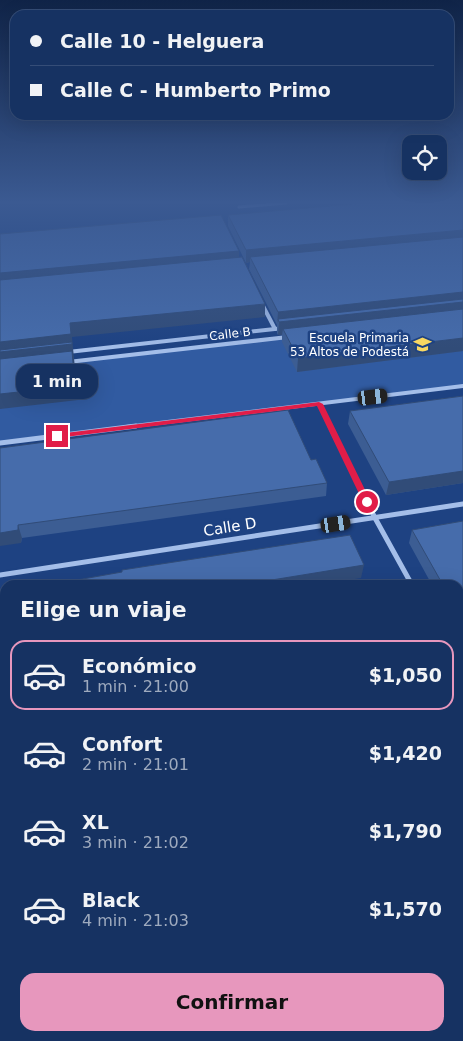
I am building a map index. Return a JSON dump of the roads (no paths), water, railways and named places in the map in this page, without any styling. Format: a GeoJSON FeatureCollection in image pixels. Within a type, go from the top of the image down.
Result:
{"type":"FeatureCollection","features":[{"type":"Feature","properties":{"kind":"street"},"geometry":{"type":"LineString","coordinates":[[259,297],[275,329]]}},
{"type":"Feature","properties":{"kind":"street","name":"Calle B"},"geometry":{"type":"LineString","coordinates":[[59,353],[285,328]]}},
{"type":"Feature","properties":{"kind":"street","name":"Calle B"},"geometry":{"type":"LineString","coordinates":[[59,363],[292,337]]}},
{"type":"Feature","properties":{"kind":"street"},"geometry":{"type":"LineString","coordinates":[[0,443],[463,386]]}},
{"type":"Feature","properties":{"kind":"street"},"geometry":{"type":"LineString","coordinates":[[319,404],[375,518],[409,580]]}},
{"type":"Feature","properties":{"kind":"street","name":"Calle D"},"geometry":{"type":"LineString","coordinates":[[0,575],[463,504]]}},
{"type":"Feature","properties":{"kind":"place","name":"Escuela Primaria 53 Altos de Podestá"},"geometry":{"type":"Point","coordinates":[423,345]}}]}
